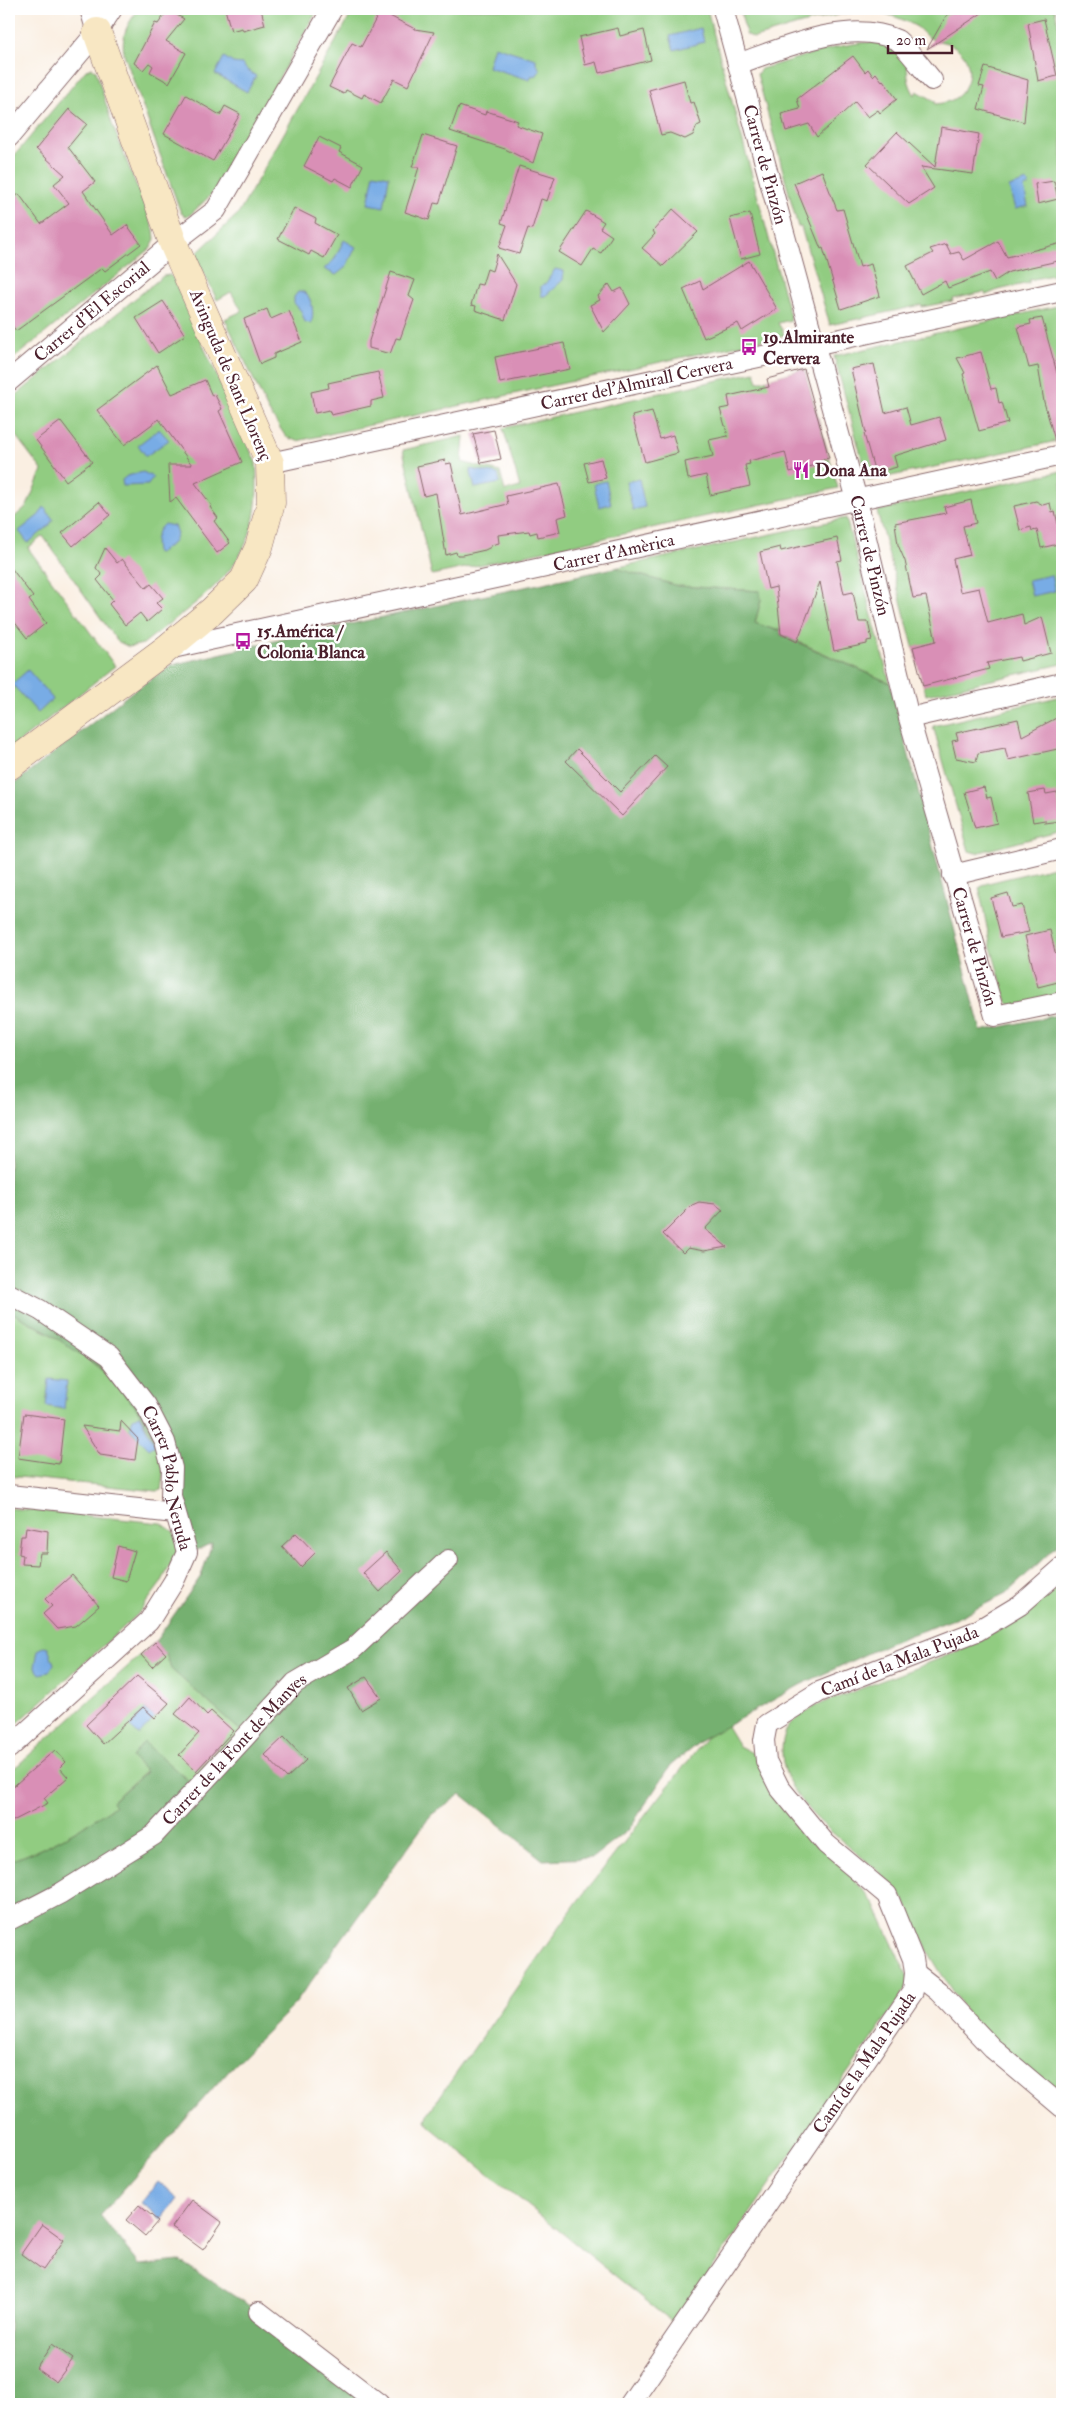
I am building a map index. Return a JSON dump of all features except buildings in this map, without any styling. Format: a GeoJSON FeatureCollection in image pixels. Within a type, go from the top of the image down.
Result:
{"type":"FeatureCollection","features":[{"type":"Feature","properties":{"kind":"street"},"geometry":{"type":"LineString","coordinates":[[9,137],[93,20],[112,9]]}},
{"type":"Feature","properties":{"kind":"street","name":"Carrer d'El Escorial"},"geometry":{"type":"LineString","coordinates":[[9,381],[173,243],[216,210],[332,9]]}},
{"type":"Feature","properties":{"kind":"street","name":"Carrer de Pinzón"},"geometry":{"type":"LineString","coordinates":[[723,9],[813,345],[857,500],[909,718],[995,1016],[1062,1002]]}},
{"type":"Feature","properties":{"kind":"street","name":"Avinguda de Sant Llorenç"},"geometry":{"type":"LineString","coordinates":[[9,766],[165,650],[244,580],[259,547],[271,503],[270,463],[173,243],[93,20]]}},
{"type":"Feature","properties":{"kind":"street"},"geometry":{"type":"LineString","coordinates":[[738,64],[832,34],[862,32],[898,40],[932,80]]}},
{"type":"Feature","properties":{"kind":"street","name":"Carrer del'Almirall Cervera"},"geometry":{"type":"LineString","coordinates":[[270,463],[1062,291]]}},
{"type":"Feature","properties":{"kind":"street","name":"Carrer d'Amèrica"},"geometry":{"type":"LineString","coordinates":[[165,650],[1062,454]]}},
{"type":"Feature","properties":{"kind":"street"},"geometry":{"type":"LineString","coordinates":[[909,718],[1062,683]]}},
{"type":"Feature","properties":{"kind":"street"},"geometry":{"type":"LineString","coordinates":[[953,875],[1062,849]]}},
{"type":"Feature","properties":{"kind":"street","name":"Carrer Pablo Neruda"},"geometry":{"type":"LineString","coordinates":[[9,1294],[40,1310],[109,1357],[146,1405],[165,1442],[172,1468],[171,1496],[187,1552],[174,1581],[149,1621],[9,1748]]}},
{"type":"Feature","properties":{"kind":"street"},"geometry":{"type":"LineString","coordinates":[[9,1495],[175,1513]]}},
{"type":"Feature","properties":{"kind":"street","name":"Carrer de la Font de Manyes"},"geometry":{"type":"LineString","coordinates":[[9,1920],[61,1893],[154,1835],[294,1683],[353,1649],[448,1560]]}},
{"type":"Feature","properties":{"kind":"street","name":"Camí de la Mala Pujada"},"geometry":{"type":"LineString","coordinates":[[630,2404],[913,1991],[915,1973],[913,1959],[887,1895],[826,1844],[778,1787],[766,1761],[764,1740],[768,1724],[819,1692],[977,1631],[1020,1605],[1062,1568]]}},
{"type":"Feature","properties":{"kind":"street"},"geometry":{"type":"LineString","coordinates":[[915,1973],[938,1991],[992,2048],[1062,2107]]}},
{"type":"Feature","properties":{"kind":"street"},"geometry":{"type":"LineString","coordinates":[[258,2312],[379,2404]]}},
{"type":"Feature","properties":{"kind":"green space"},"geometry":{"type":"Polygon","coordinates":[[[139,9],[318,9],[216,190],[190,215],[185,216],[181,213],[124,54],[124,35],[139,9]]]}},
{"type":"Feature","properties":{"kind":"green space"},"geometry":{"type":"Polygon","coordinates":[[[354,9],[707,9],[791,320],[778,323],[785,335],[297,441],[286,437],[268,410],[225,319],[242,311],[231,292],[217,300],[197,258],[197,253],[239,213],[354,9]]]}},
{"type":"Feature","properties":{"kind":"green space"},"geometry":{"type":"Polygon","coordinates":[[[740,9],[1055,9],[1062,43],[1062,273],[1029,280],[1029,283],[998,290],[986,295],[984,292],[953,299],[953,301],[922,307],[921,305],[830,325],[801,227],[798,227],[757,74],[761,69],[820,51],[866,42],[877,43],[890,48],[908,60],[908,79],[915,95],[917,91],[935,101],[935,104],[944,103],[960,94],[968,79],[967,62],[956,47],[948,43],[936,41],[912,24],[886,14],[862,12],[831,16],[754,38],[746,34],[740,9]]]}},
{"type":"Feature","properties":{"kind":"green space"},"geometry":{"type":"Polygon","coordinates":[[[92,68],[96,71],[112,124],[154,230],[155,239],[150,249],[9,362],[9,162],[86,70],[92,68]]]}},
{"type":"Feature","properties":{"kind":"green space"},"geometry":{"type":"Polygon","coordinates":[[[170,275],[256,463],[257,497],[252,526],[243,550],[212,589],[143,644],[129,647],[117,641],[43,536],[28,548],[115,666],[9,750],[9,522],[27,506],[42,470],[9,427],[9,401],[163,276],[170,275]]]}},
{"type":"Feature","properties":{"kind":"green space"},"geometry":{"type":"Polygon","coordinates":[[[1062,305],[1062,440],[868,481],[834,356],[1062,305]]]}},
{"type":"Feature","properties":{"kind":"green space"},"geometry":{"type":"Polygon","coordinates":[[[804,369],[838,488],[432,575],[403,450],[464,436],[462,462],[500,472],[505,491],[520,487],[503,428],[755,372],[758,382],[804,369]]]}},
{"type":"Feature","properties":{"kind":"green space"},"geometry":{"type":"Polygon","coordinates":[[[1062,471],[1062,664],[926,695],[877,511],[1062,471]]]}},
{"type":"Feature","properties":{"kind":"green space"},"geometry":{"type":"Polygon","coordinates":[[[846,518],[890,683],[781,634],[780,629],[775,630],[755,623],[761,600],[760,591],[678,586],[618,569],[619,567],[846,518]]]}},
{"type":"Feature","properties":{"kind":"green space"},"geometry":{"type":"Polygon","coordinates":[[[619,567],[619,569],[678,586],[760,591],[761,600],[755,623],[775,630],[780,629],[781,635],[890,683],[981,1031],[1062,1014],[1062,1541],[1006,1594],[957,1618],[894,1641],[800,1685],[702,1740],[671,1765],[629,1829],[592,1858],[543,1860],[461,1794],[431,1815],[295,2004],[229,2070],[100,2216],[140,2265],[180,2261],[259,2312],[367,2404],[9,2404],[9,1861],[51,1844],[115,1806],[112,1801],[146,1772],[132,1757],[144,1742],[192,1784],[242,1732],[171,1669],[166,1654],[155,1642],[201,1576],[212,1543],[192,1552],[152,1435],[135,1406],[99,1367],[46,1331],[9,1311],[9,788],[133,691],[172,665],[313,632],[619,567]]]}},
{"type":"Feature","properties":{"kind":"green space"},"geometry":{"type":"Polygon","coordinates":[[[1062,696],[1062,831],[976,853],[969,851],[933,726],[1062,696]]]}},
{"type":"Feature","properties":{"kind":"green space"},"geometry":{"type":"Polygon","coordinates":[[[1062,865],[1062,995],[1013,1006],[1007,1002],[991,947],[979,888],[988,883],[1062,865]]]}},
{"type":"Feature","properties":{"kind":"green space"},"geometry":{"type":"Polygon","coordinates":[[[9,1311],[57,1338],[81,1355],[104,1372],[124,1393],[142,1415],[155,1440],[163,1467],[161,1490],[9,1476],[9,1311]]]}},
{"type":"Feature","properties":{"kind":"green space"},"geometry":{"type":"Polygon","coordinates":[[[9,1508],[161,1523],[174,1532],[179,1548],[161,1583],[137,1615],[9,1731],[9,1508]]]}},
{"type":"Feature","properties":{"kind":"green space"},"geometry":{"type":"Polygon","coordinates":[[[1062,1584],[1062,2098],[997,2046],[972,2020],[928,1951],[902,1897],[881,1874],[827,1828],[795,1793],[786,1773],[782,1752],[787,1730],[791,1723],[803,1713],[825,1702],[966,1647],[995,1632],[1023,1614],[1062,1584]]]}},
{"type":"Feature","properties":{"kind":"green space"},"geometry":{"type":"Polygon","coordinates":[[[155,1642],[166,1654],[171,1669],[242,1732],[192,1784],[182,1775],[146,1771],[112,1801],[116,1806],[51,1844],[9,1861],[9,1771],[155,1642]]]}},
{"type":"Feature","properties":{"kind":"green space"},"geometry":{"type":"Polygon","coordinates":[[[722,1718],[739,1746],[758,1756],[874,1904],[908,1977],[908,1986],[674,2323],[429,2126],[426,2120],[429,2112],[577,1902],[722,1718]]]}},
{"type":"Feature","properties":{"kind":"water"},"geometry":{"type":"Polygon","coordinates":[[[701,28],[704,42],[674,50],[670,36],[701,28]]]}},
{"type":"Feature","properties":{"kind":"water"},"geometry":{"type":"Polygon","coordinates":[[[494,46],[536,59],[540,70],[537,75],[531,76],[530,80],[488,67],[494,46]]]}},
{"type":"Feature","properties":{"kind":"water"},"geometry":{"type":"Polygon","coordinates":[[[224,57],[233,63],[242,64],[256,76],[247,92],[215,74],[224,57]]]}},
{"type":"Feature","properties":{"kind":"water"},"geometry":{"type":"Polygon","coordinates":[[[374,173],[389,176],[384,207],[368,204],[374,173]]]}},
{"type":"Feature","properties":{"kind":"water"},"geometry":{"type":"Polygon","coordinates":[[[1027,181],[1029,186],[1024,188],[1028,206],[1015,209],[1009,187],[1027,181]]]}},
{"type":"Feature","properties":{"kind":"water"},"geometry":{"type":"Polygon","coordinates":[[[344,240],[356,247],[346,267],[336,275],[324,269],[334,260],[344,240]]]}},
{"type":"Feature","properties":{"kind":"water"},"geometry":{"type":"Polygon","coordinates":[[[555,269],[564,271],[563,280],[545,296],[541,296],[541,286],[546,283],[555,269]]]}},
{"type":"Feature","properties":{"kind":"water"},"geometry":{"type":"Polygon","coordinates":[[[298,292],[304,292],[311,302],[313,315],[311,323],[305,322],[301,311],[294,303],[294,297],[298,292]]]}},
{"type":"Feature","properties":{"kind":"water"},"geometry":{"type":"Polygon","coordinates":[[[159,429],[169,440],[146,456],[138,445],[159,429]]]}},
{"type":"Feature","properties":{"kind":"water"},"geometry":{"type":"Polygon","coordinates":[[[470,469],[498,474],[500,483],[475,488],[470,469]]]}},
{"type":"Feature","properties":{"kind":"water"},"geometry":{"type":"Polygon","coordinates":[[[143,472],[153,477],[148,485],[123,486],[122,480],[127,476],[143,472]]]}},
{"type":"Feature","properties":{"kind":"water"},"geometry":{"type":"Polygon","coordinates":[[[639,479],[645,507],[633,510],[626,482],[639,479]]]}},
{"type":"Feature","properties":{"kind":"water"},"geometry":{"type":"Polygon","coordinates":[[[606,481],[611,504],[599,507],[594,484],[606,481]]]}},
{"type":"Feature","properties":{"kind":"water"},"geometry":{"type":"Polygon","coordinates":[[[44,507],[53,519],[49,526],[28,543],[19,531],[39,515],[44,507]]]}},
{"type":"Feature","properties":{"kind":"water"},"geometry":{"type":"Polygon","coordinates":[[[164,524],[174,526],[177,533],[173,543],[159,553],[156,552],[156,537],[164,524]]]}},
{"type":"Feature","properties":{"kind":"water"},"geometry":{"type":"Polygon","coordinates":[[[1051,575],[1055,591],[1032,596],[1028,580],[1051,575]]]}},
{"type":"Feature","properties":{"kind":"water"},"geometry":{"type":"Polygon","coordinates":[[[28,670],[53,699],[38,713],[12,684],[28,670]]]}},
{"type":"Feature","properties":{"kind":"water"},"geometry":{"type":"Polygon","coordinates":[[[49,1379],[67,1381],[64,1409],[46,1406],[49,1379]]]}},
{"type":"Feature","properties":{"kind":"water"},"geometry":{"type":"Polygon","coordinates":[[[139,1415],[155,1445],[149,1449],[130,1429],[133,1418],[139,1415]]]}},
{"type":"Feature","properties":{"kind":"water"},"geometry":{"type":"Polygon","coordinates":[[[44,1647],[48,1648],[54,1664],[49,1672],[40,1674],[35,1667],[38,1650],[44,1647]]]}},
{"type":"Feature","properties":{"kind":"water"},"geometry":{"type":"Polygon","coordinates":[[[145,1709],[155,1718],[139,1735],[130,1727],[145,1709]]]}},
{"type":"Feature","properties":{"kind":"water"},"geometry":{"type":"Polygon","coordinates":[[[158,2182],[178,2198],[162,2219],[141,2203],[158,2182]]]}},
{"type":"Feature","properties":{"kind":"place","name":"19.Almirante Cervera"},"geometry":{"type":"Point","coordinates":[749,347]}},
{"type":"Feature","properties":{"kind":"place","name":"Dona Ana"},"geometry":{"type":"Point","coordinates":[801,470]}},
{"type":"Feature","properties":{"kind":"place","name":"15.América / Colonia Blanca"},"geometry":{"type":"Point","coordinates":[243,641]}}]}
